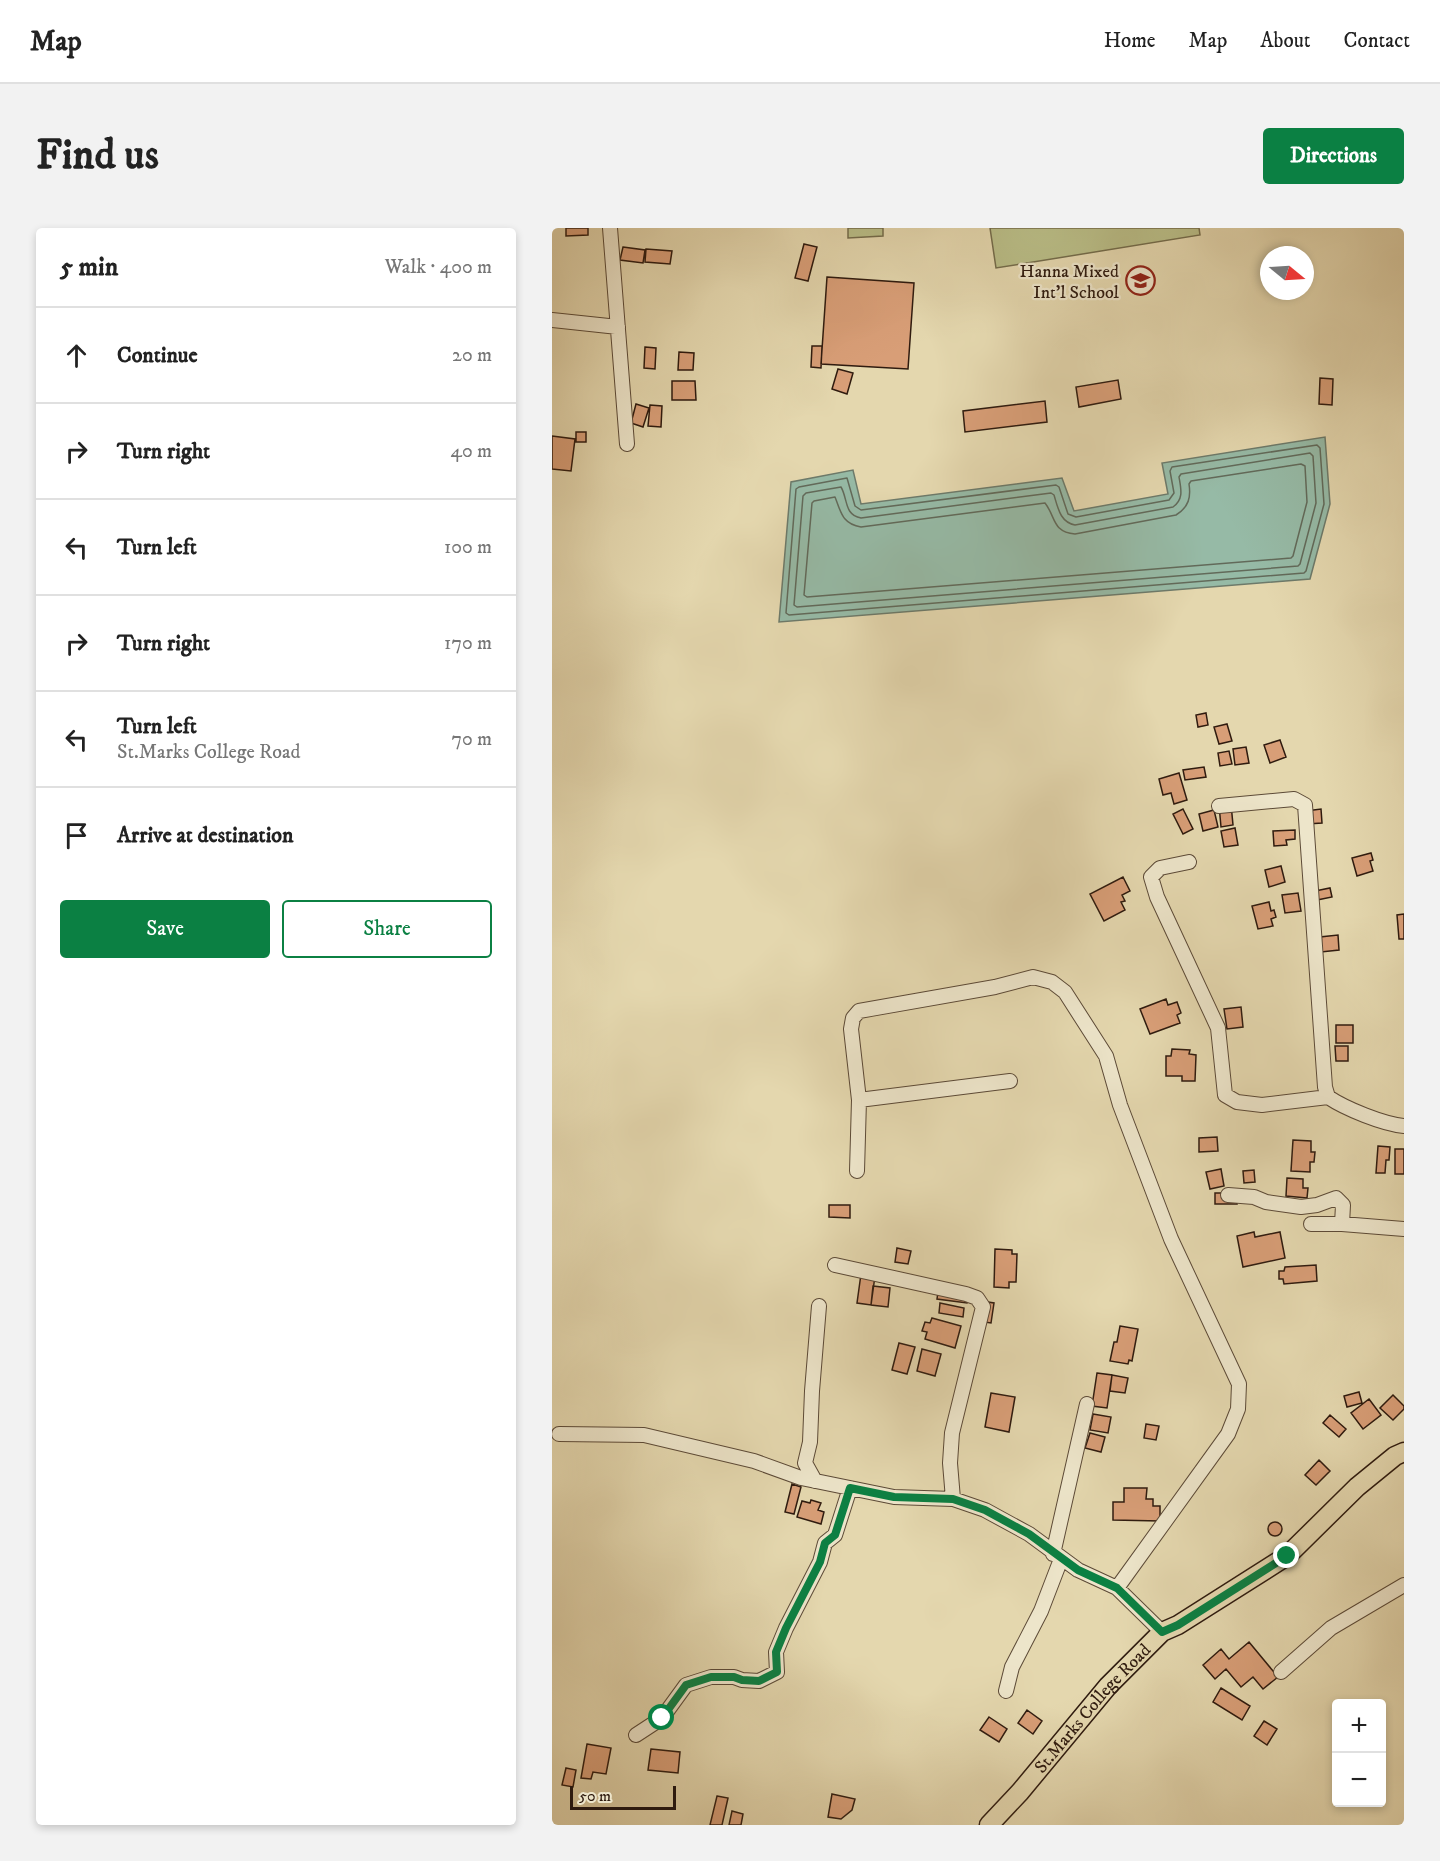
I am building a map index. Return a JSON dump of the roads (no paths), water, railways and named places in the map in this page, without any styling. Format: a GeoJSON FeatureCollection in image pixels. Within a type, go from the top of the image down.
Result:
{"type":"FeatureCollection","features":[{"type":"Feature","properties":{"kind":"main road","name":"St.Marks College Road"},"geometry":{"type":"LineString","coordinates":[[989,1825],[1020,1792],[1108,1686],[1162,1632],[1178,1625],[1287,1556],[1357,1487],[1395,1456],[1404,1452]]}},
{"type":"Feature","properties":{"kind":"street"},"geometry":{"type":"LineString","coordinates":[[610,228],[627,444]]}},
{"type":"Feature","properties":{"kind":"street"},"geometry":{"type":"LineString","coordinates":[[552,320],[618,327]]}},
{"type":"Feature","properties":{"kind":"street"},"geometry":{"type":"LineString","coordinates":[[1219,806],[1294,800],[1305,805],[1325,1086],[1328,1097]]}},
{"type":"Feature","properties":{"kind":"street"},"geometry":{"type":"LineString","coordinates":[[1189,862],[1160,868],[1151,877],[1157,897],[1218,1028],[1225,1095],[1237,1102],[1262,1105],[1328,1097],[1337,1103],[1393,1125],[1404,1126]]}},
{"type":"Feature","properties":{"kind":"street"},"geometry":{"type":"LineString","coordinates":[[857,1171],[859,1100],[851,1029],[859,1011],[1033,978],[1052,982],[1065,993],[1106,1056],[1120,1105],[1170,1239],[1239,1384],[1238,1409],[1228,1434],[1117,1588]]}},
{"type":"Feature","properties":{"kind":"street"},"geometry":{"type":"LineString","coordinates":[[859,1100],[1010,1081]]}},
{"type":"Feature","properties":{"kind":"street"},"geometry":{"type":"LineString","coordinates":[[1228,1195],[1254,1197],[1266,1202],[1301,1207],[1317,1205],[1336,1198],[1343,1205],[1342,1224]]}},
{"type":"Feature","properties":{"kind":"street"},"geometry":{"type":"LineString","coordinates":[[1311,1224],[1404,1229]]}},
{"type":"Feature","properties":{"kind":"street"},"geometry":{"type":"LineString","coordinates":[[835,1264],[966,1294],[978,1298],[983,1307],[952,1433],[950,1463],[953,1499]]}},
{"type":"Feature","properties":{"kind":"street"},"geometry":{"type":"LineString","coordinates":[[815,1481],[805,1463],[810,1442],[819,1306]]}},
{"type":"Feature","properties":{"kind":"street"},"geometry":{"type":"LineString","coordinates":[[1006,1691],[1012,1667],[1041,1611],[1057,1556],[1087,1404]]}},
{"type":"Feature","properties":{"kind":"street"},"geometry":{"type":"LineString","coordinates":[[559,1434],[644,1435],[754,1461],[815,1481],[894,1497],[953,1499],[985,1510],[1029,1534],[1078,1570],[1117,1588],[1162,1632]]}},
{"type":"Feature","properties":{"kind":"street"},"geometry":{"type":"LineString","coordinates":[[636,1735],[662,1718],[686,1685],[711,1677],[734,1677],[759,1681],[777,1672],[776,1652],[779,1644],[820,1562],[825,1543],[835,1535],[850,1488]]}},
{"type":"Feature","properties":{"kind":"street"},"geometry":{"type":"LineString","coordinates":[[1281,1672],[1330,1629],[1404,1585]]}},
{"type":"Feature","properties":{"kind":"water"},"geometry":{"type":"Polygon","coordinates":[[[1325,437],[1330,504],[1310,579],[779,622],[791,482],[853,470],[861,504],[1062,478],[1074,511],[1168,494],[1162,463],[1325,437]]]}},
{"type":"Feature","properties":{"kind":"place","name":"Hanna Mixed Int'l School"},"geometry":{"type":"Point","coordinates":[1140,281]}}]}
